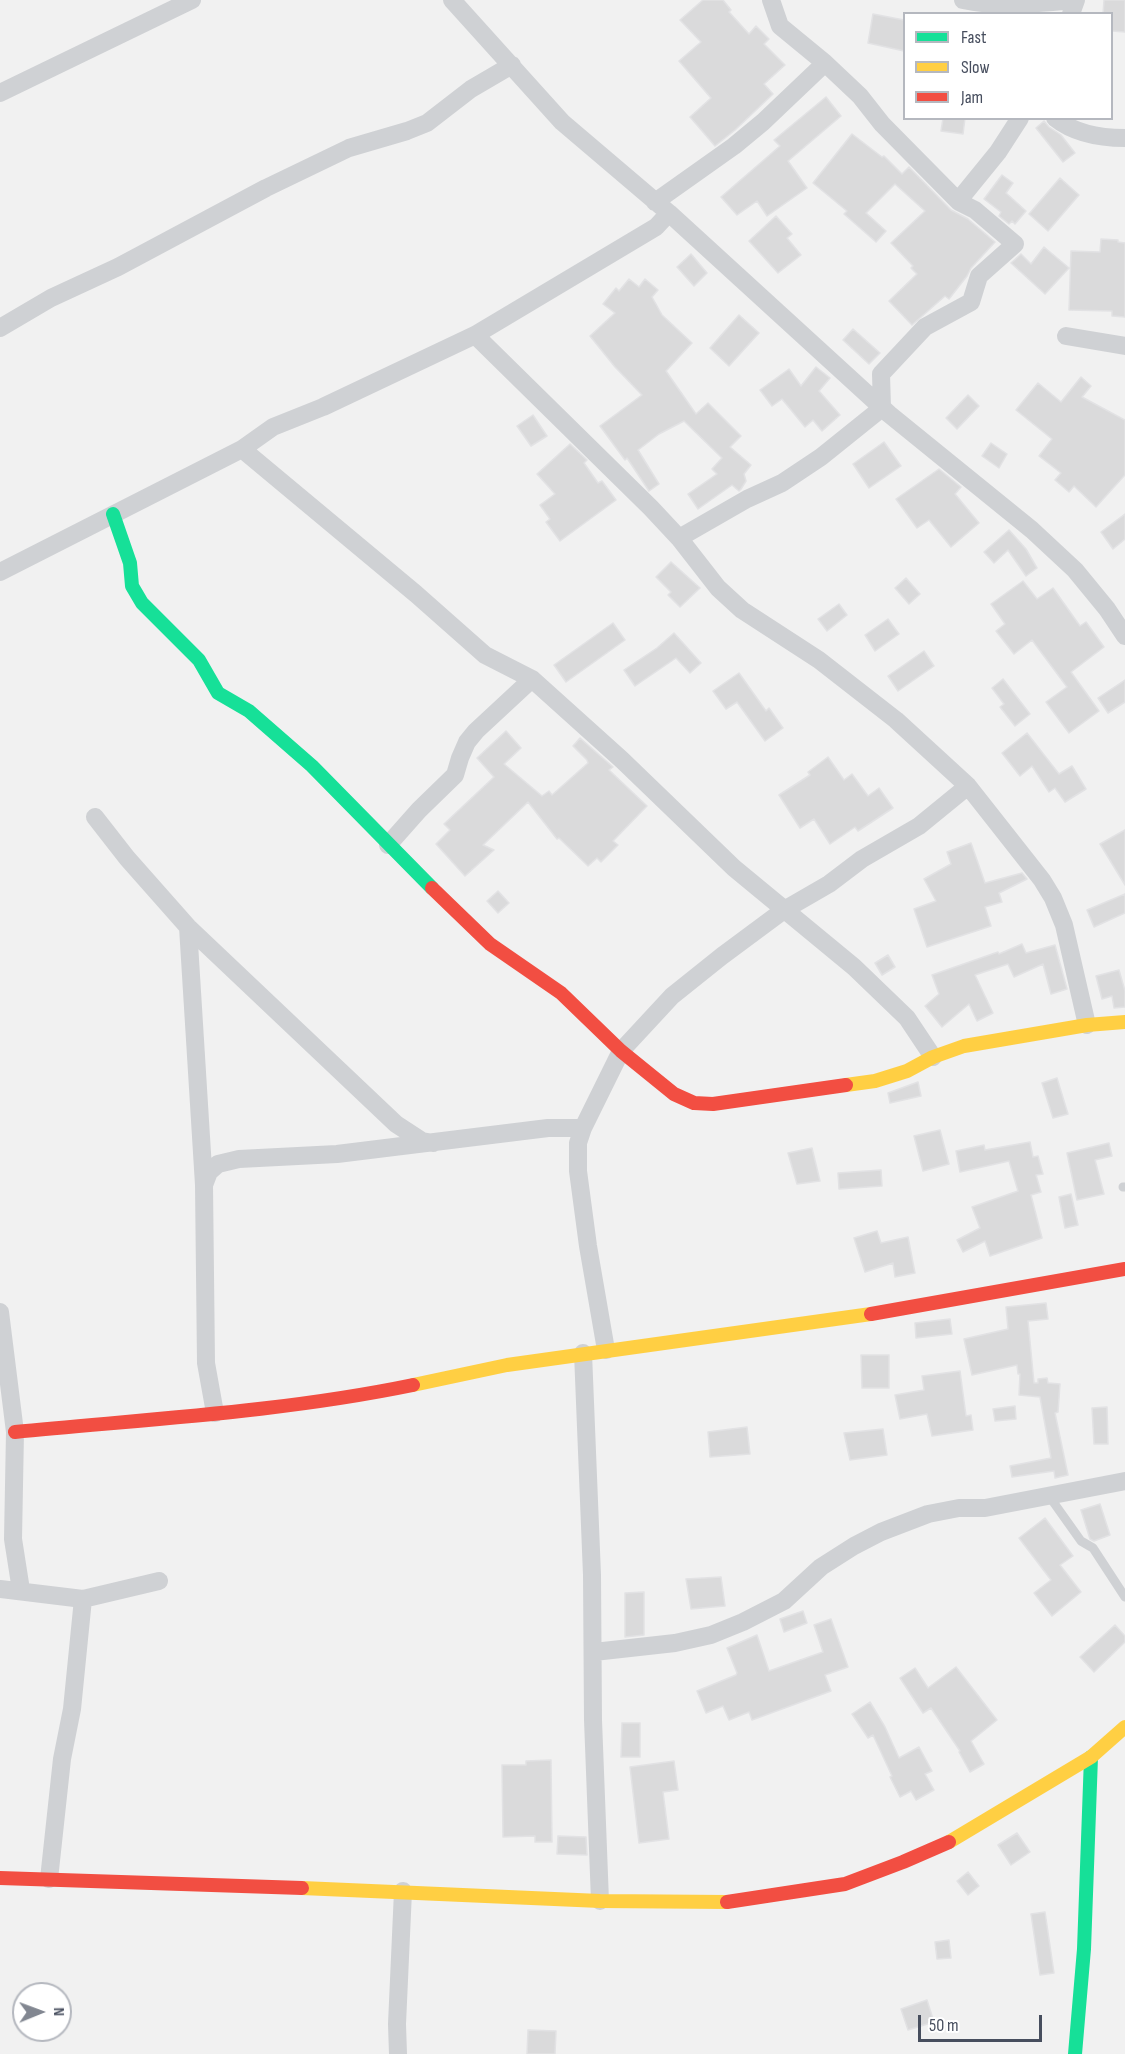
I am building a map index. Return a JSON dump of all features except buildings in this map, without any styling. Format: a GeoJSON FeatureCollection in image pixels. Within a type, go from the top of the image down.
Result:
{"type":"FeatureCollection","features":[{"type":"Feature","properties":{"kind":"street"},"geometry":{"type":"LineString","coordinates":[[0,93],[192,0]]}},
{"type":"Feature","properties":{"kind":"street"},"geometry":{"type":"LineString","coordinates":[[452,0],[562,122],[662,208],[882,408],[1032,530],[1075,570],[1107,609],[1125,636]]}},
{"type":"Feature","properties":{"kind":"street"},"geometry":{"type":"LineString","coordinates":[[771,0],[780,26],[860,96],[882,124],[959,202],[975,210],[1015,244],[979,276],[971,302],[925,327],[881,374],[882,408]]}},
{"type":"Feature","properties":{"kind":"street"},"geometry":{"type":"LineString","coordinates":[[963,0],[1008,6],[1076,0],[1072,12]]}},
{"type":"Feature","properties":{"kind":"street"},"geometry":{"type":"LineString","coordinates":[[0,572],[242,449],[273,427],[323,407],[475,335],[656,227],[662,208],[756,128],[825,63]]}},
{"type":"Feature","properties":{"kind":"street"},"geometry":{"type":"LineString","coordinates":[[0,328],[51,298],[118,267],[266,188],[349,148],[427,123],[471,89],[512,65]]}},
{"type":"Feature","properties":{"kind":"street"},"geometry":{"type":"LineString","coordinates":[[959,202],[998,152],[1019,120]]}},
{"type":"Feature","properties":{"kind":"street"},"geometry":{"type":"LineString","coordinates":[[1057,120],[1081,133],[1125,138]]}},
{"type":"Feature","properties":{"kind":"street"},"geometry":{"type":"LineString","coordinates":[[475,335],[651,508],[679,538],[718,588],[742,610],[819,660],[879,706],[968,786],[1042,880],[1053,898],[1064,925],[1087,1025]]}},
{"type":"Feature","properties":{"kind":"street"},"geometry":{"type":"LineString","coordinates":[[1066,336],[1125,346]]}},
{"type":"Feature","properties":{"kind":"street"},"geometry":{"type":"LineString","coordinates":[[679,538],[747,499],[782,483],[821,457],[882,408]]}},
{"type":"Feature","properties":{"kind":"street"},"geometry":{"type":"LineString","coordinates":[[242,449],[416,594],[485,655],[532,678],[622,760],[734,868],[854,967],[907,1018],[933,1057]]}},
{"type":"Feature","properties":{"kind":"street"},"geometry":{"type":"LineString","coordinates":[[113,514],[130,563],[132,586],[142,603],[199,660],[218,693],[249,711],[276,733],[353,806],[388,845],[490,944],[561,993],[621,1051],[674,1094],[694,1103],[713,1104],[875,1082],[907,1071],[933,1057],[964,1046],[1087,1025],[1125,1022]]}},
{"type":"Feature","properties":{"kind":"street"},"geometry":{"type":"LineString","coordinates":[[388,845],[419,810],[455,775],[467,742],[476,731],[532,678]]}},
{"type":"Feature","properties":{"kind":"street"},"geometry":{"type":"LineString","coordinates":[[606,1350],[588,1246],[578,1171],[578,1143],[583,1128],[621,1051],[672,996],[784,910],[829,884],[883,846],[919,826],[968,786]]}},
{"type":"Feature","properties":{"kind":"street"},"geometry":{"type":"LineString","coordinates":[[95,817],[127,858],[188,927],[396,1124],[422,1141],[433,1143]]}},
{"type":"Feature","properties":{"kind":"street"},"geometry":{"type":"LineString","coordinates":[[188,927],[204,1185],[206,1363],[215,1413]]}},
{"type":"Feature","properties":{"kind":"street"},"geometry":{"type":"LineString","coordinates":[[204,1185],[209,1172],[218,1164],[239,1159],[337,1154],[548,1128],[583,1128]]}},
{"type":"Feature","properties":{"kind":"street"},"geometry":{"type":"LineString","coordinates":[[15,1432],[215,1413],[358,1396],[507,1365],[872,1314],[1125,1269]]}},
{"type":"Feature","properties":{"kind":"street"},"geometry":{"type":"LineString","coordinates":[[0,1312],[4,1374],[15,1432],[13,1539],[21,1590]]}},
{"type":"Feature","properties":{"kind":"street"},"geometry":{"type":"LineString","coordinates":[[584,1353],[600,1901]]}},
{"type":"Feature","properties":{"kind":"street"},"geometry":{"type":"LineString","coordinates":[[594,1652],[675,1643],[711,1635],[784,1601],[835,1557],[881,1532],[928,1514],[959,1508],[986,1508],[1125,1480]]}},
{"type":"Feature","properties":{"kind":"street"},"geometry":{"type":"LineString","coordinates":[[0,1589],[83,1599],[159,1581]]}},
{"type":"Feature","properties":{"kind":"street"},"geometry":{"type":"LineString","coordinates":[[49,1879],[62,1759],[72,1709],[83,1599]]}},
{"type":"Feature","properties":{"kind":"street"},"geometry":{"type":"LineString","coordinates":[[0,1878],[403,1891],[600,1901],[732,1902],[845,1884],[903,1862],[957,1838],[1091,1757],[1125,1728]]}},
{"type":"Feature","properties":{"kind":"street"},"geometry":{"type":"LineString","coordinates":[[1075,2054],[1084,1949],[1091,1757]]}},
{"type":"Feature","properties":{"kind":"street"},"geometry":{"type":"LineString","coordinates":[[398,2054],[397,2024],[403,1891]]}},
{"type":"Feature","properties":{"kind":"lane"},"geometry":{"type":"LineString","coordinates":[[1049,1496],[1081,1540],[1099,1555],[1125,1597]]}},
{"type":"Feature","properties":{"kind":"traffic: fast"},"geometry":{"type":"LineString","coordinates":[[113,514],[130,563],[132,586],[142,603],[199,660],[218,693],[249,711],[312,766],[432,888]]}},
{"type":"Feature","properties":{"kind":"traffic: fast"},"geometry":{"type":"LineString","coordinates":[[1075,2054],[1084,1949],[1091,1757]]}},
{"type":"Feature","properties":{"kind":"traffic: slow"},"geometry":{"type":"LineString","coordinates":[[846,1085],[875,1081],[907,1071],[933,1057],[964,1046],[1087,1025],[1125,1022]]}},
{"type":"Feature","properties":{"kind":"traffic: slow"},"geometry":{"type":"LineString","coordinates":[[413,1385],[507,1365],[871,1314]]}},
{"type":"Feature","properties":{"kind":"traffic: slow"},"geometry":{"type":"LineString","coordinates":[[949,1842],[1091,1757],[1125,1727]]}},
{"type":"Feature","properties":{"kind":"traffic: slow"},"geometry":{"type":"LineString","coordinates":[[302,1888],[600,1901],[727,1902]]}},
{"type":"Feature","properties":{"kind":"traffic: jam"},"geometry":{"type":"LineString","coordinates":[[432,888],[490,944],[561,993],[621,1051],[674,1094],[694,1103],[713,1104],[846,1085]]}},
{"type":"Feature","properties":{"kind":"traffic: jam"},"geometry":{"type":"LineString","coordinates":[[871,1314],[1125,1269]]}},
{"type":"Feature","properties":{"kind":"traffic: jam"},"geometry":{"type":"LineString","coordinates":[[15,1432],[265,1408],[413,1385]]}},
{"type":"Feature","properties":{"kind":"traffic: jam"},"geometry":{"type":"LineString","coordinates":[[727,1902],[845,1884],[949,1842]]}},
{"type":"Feature","properties":{"kind":"traffic: jam"},"geometry":{"type":"LineString","coordinates":[[0,1878],[302,1888]]}}]}
